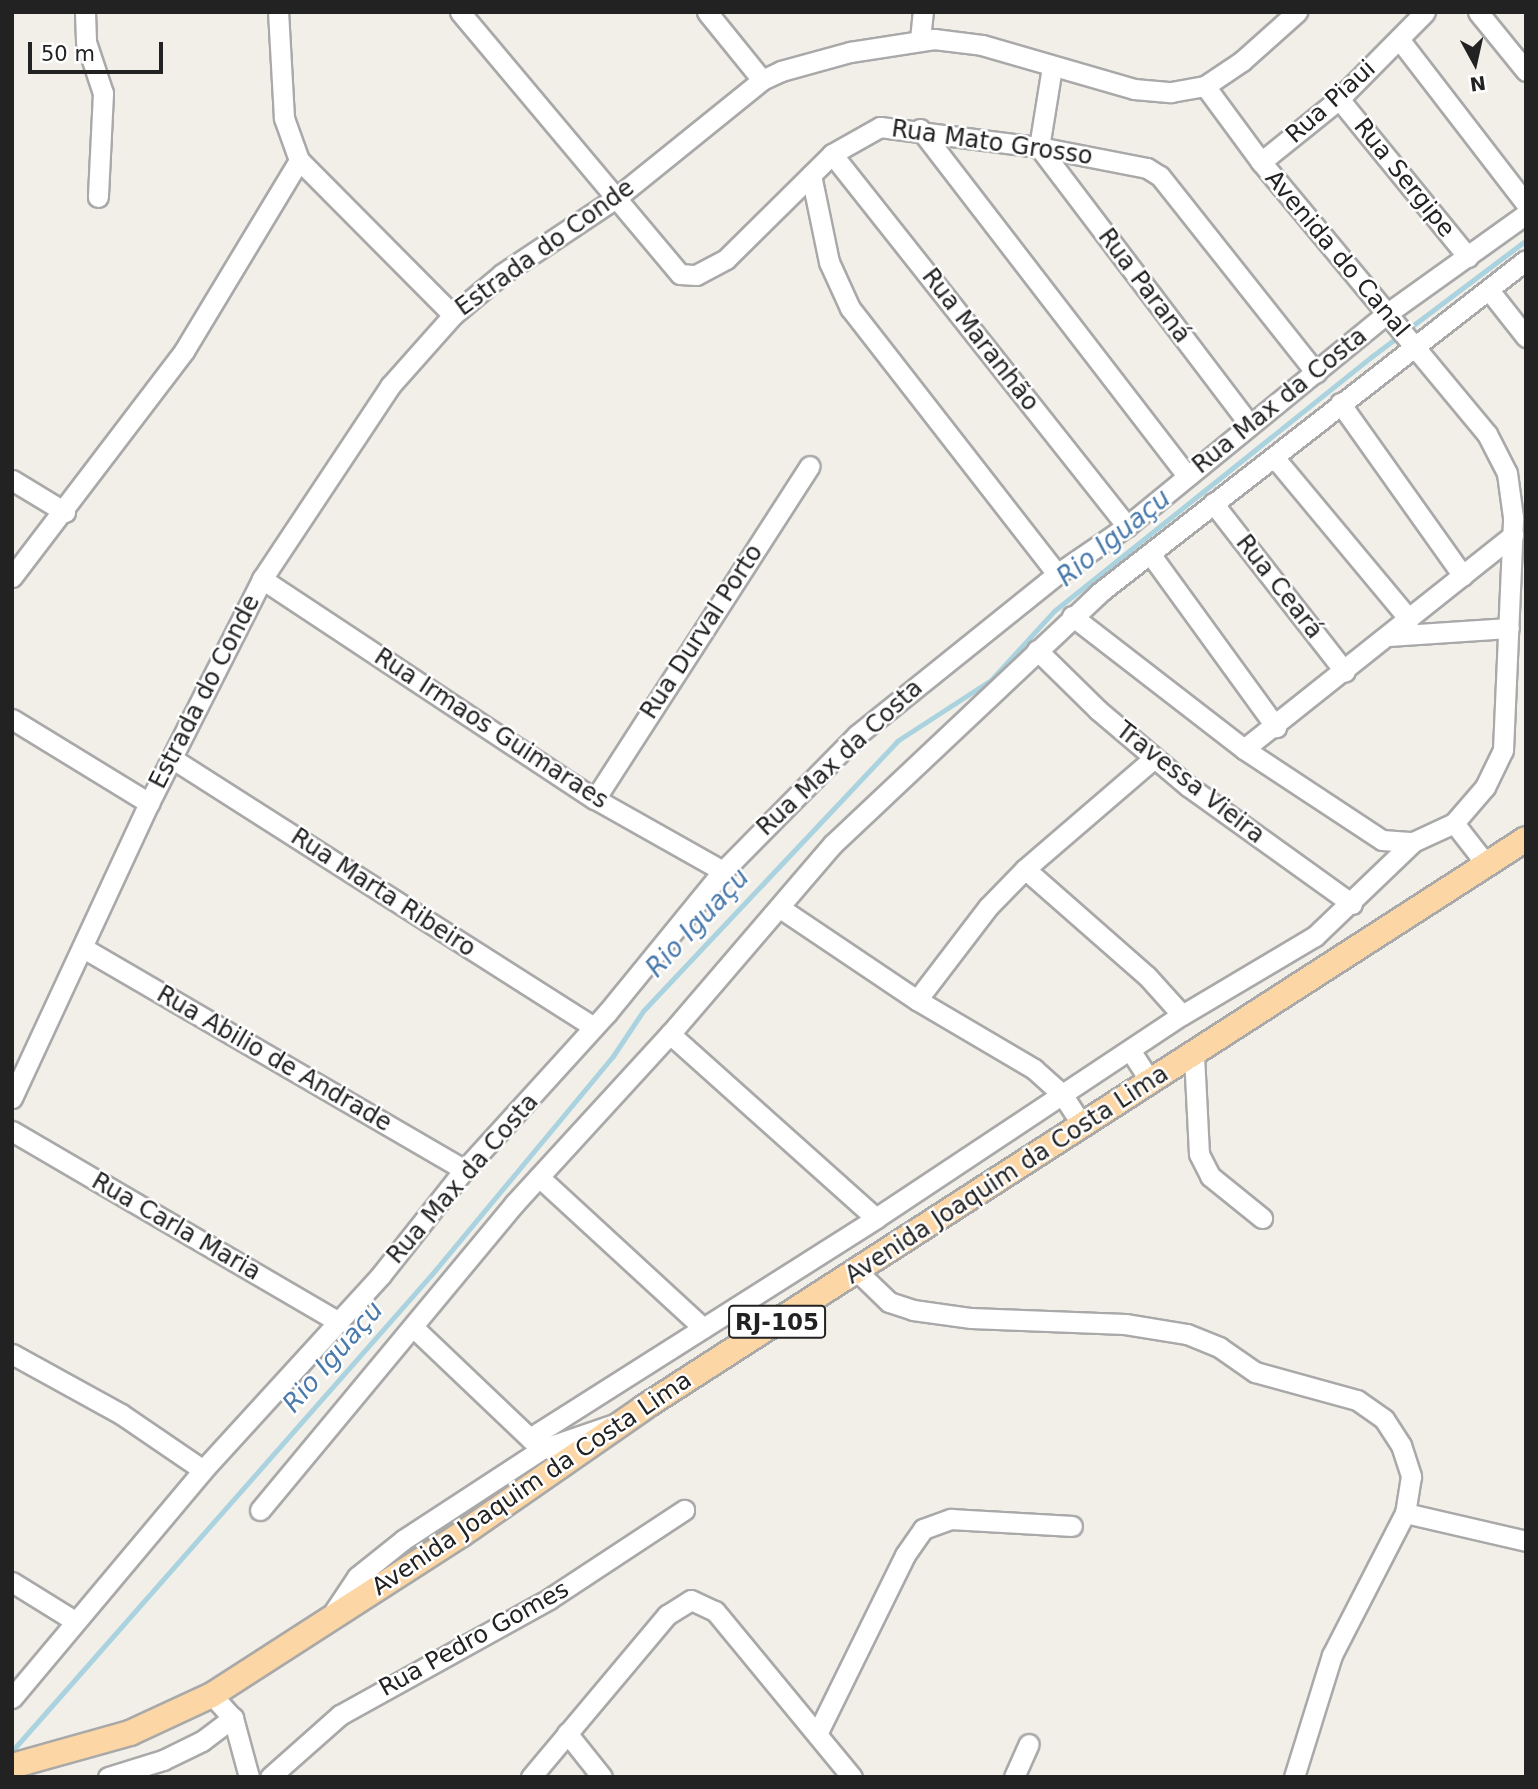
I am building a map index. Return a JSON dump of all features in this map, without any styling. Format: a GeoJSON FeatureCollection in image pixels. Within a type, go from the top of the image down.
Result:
{"type":"FeatureCollection","features":[{"type":"Feature","properties":{"kind":"main road","name":"Avenida Joaquim da Costa Lima"},"geometry":{"type":"LineString","coordinates":[[12,1766],[130,1733],[212,1695],[461,1534],[621,1422],[858,1272],[1526,839]]}},
{"type":"Feature","properties":{"kind":"street"},"geometry":{"type":"LineString","coordinates":[[85,12],[86,42],[103,93],[98,197]]}},
{"type":"Feature","properties":{"kind":"street"},"geometry":{"type":"LineString","coordinates":[[278,12],[284,118],[299,160],[453,315]]}},
{"type":"Feature","properties":{"kind":"street","name":"Rua Mato Grosso"},"geometry":{"type":"LineString","coordinates":[[460,12],[680,274],[696,275],[726,259],[832,154],[880,127],[920,129],[1039,147],[1147,168],[1173,190],[1316,373]]}},
{"type":"Feature","properties":{"kind":"street"},"geometry":{"type":"LineString","coordinates":[[707,12],[762,80]]}},
{"type":"Feature","properties":{"kind":"street"},"geometry":{"type":"LineString","coordinates":[[919,39],[923,12]]}},
{"type":"Feature","properties":{"kind":"street","name":"Estrada do Conde"},"geometry":{"type":"LineString","coordinates":[[12,1098],[85,949],[149,803],[262,579],[390,386],[453,315],[512,267],[616,198],[762,80],[850,52],[919,39],[982,45],[1134,89],[1171,92],[1205,86],[1242,61],[1297,12]]}},
{"type":"Feature","properties":{"kind":"street","name":"Rua Piaui"},"geometry":{"type":"LineString","coordinates":[[1261,162],[1339,99],[1425,12]]}},
{"type":"Feature","properties":{"kind":"street"},"geometry":{"type":"LineString","coordinates":[[1478,12],[1526,71]]}},
{"type":"Feature","properties":{"kind":"street"},"geometry":{"type":"LineString","coordinates":[[1399,39],[1526,204]]}},
{"type":"Feature","properties":{"kind":"street"},"geometry":{"type":"LineString","coordinates":[[1039,147],[1052,67]]}},
{"type":"Feature","properties":{"kind":"street","name":"Avenida do Canal"},"geometry":{"type":"LineString","coordinates":[[1205,86],[1261,162],[1387,317],[1487,434],[1507,473]]}},
{"type":"Feature","properties":{"kind":"street","name":"Rua Sergipe"},"geometry":{"type":"LineString","coordinates":[[1339,99],[1468,257]]}},
{"type":"Feature","properties":{"kind":"street"},"geometry":{"type":"LineString","coordinates":[[920,129],[1187,477]]}},
{"type":"Feature","properties":{"kind":"street","name":"Rua Paraná"},"geometry":{"type":"LineString","coordinates":[[1039,147],[1249,424]]}},
{"type":"Feature","properties":{"kind":"street","name":"Rua Maranhão"},"geometry":{"type":"LineString","coordinates":[[832,154],[1127,526]]}},
{"type":"Feature","properties":{"kind":"street"},"geometry":{"type":"LineString","coordinates":[[12,577],[65,512],[184,351],[299,160]]}},
{"type":"Feature","properties":{"kind":"street"},"geometry":{"type":"LineString","coordinates":[[811,175],[830,262],[850,308],[1056,574]]}},
{"type":"Feature","properties":{"kind":"street","name":"Rua Max da Costa"},"geometry":{"type":"LineString","coordinates":[[12,1698],[204,1471],[339,1322],[464,1170],[593,1027],[723,871],[857,735],[1056,574],[1127,526],[1249,424],[1526,214]]}},
{"type":"Feature","properties":{"kind":"street","name":"Rua Max da Costa"},"geometry":{"type":"LineString","coordinates":[[260,1510],[539,1177],[670,1034],[833,844],[1072,616],[1340,403],[1526,260]]}},
{"type":"Feature","properties":{"kind":"street"},"geometry":{"type":"LineString","coordinates":[[1489,290],[1526,337]]}},
{"type":"Feature","properties":{"kind":"street"},"geometry":{"type":"LineString","coordinates":[[1340,403],[1463,576]]}},
{"type":"Feature","properties":{"kind":"street"},"geometry":{"type":"LineString","coordinates":[[1274,457],[1409,619]]}},
{"type":"Feature","properties":{"kind":"street","name":"Rua Durval Porto"},"geometry":{"type":"LineString","coordinates":[[595,799],[810,466]]}},
{"type":"Feature","properties":{"kind":"street"},"geometry":{"type":"LineString","coordinates":[[331,1616],[352,1583],[375,1562],[536,1444],[703,1328],[877,1218],[1182,1015],[1315,936],[1352,904],[1413,842],[1454,823],[1485,787],[1503,750],[1513,535],[1507,473],[1526,481]]}},
{"type":"Feature","properties":{"kind":"street"},"geometry":{"type":"LineString","coordinates":[[12,481],[65,512]]}},
{"type":"Feature","properties":{"kind":"street","name":"Rua Ceará"},"geometry":{"type":"LineString","coordinates":[[1213,503],[1345,672]]}},
{"type":"Feature","properties":{"kind":"street"},"geometry":{"type":"LineString","coordinates":[[1244,749],[1276,727],[1513,535]]}},
{"type":"Feature","properties":{"kind":"street"},"geometry":{"type":"LineString","coordinates":[[1151,555],[1276,727]]}},
{"type":"Feature","properties":{"kind":"street","name":"Rua Irmaos Guimaraes"},"geometry":{"type":"LineString","coordinates":[[262,579],[595,799],[723,871]]}},
{"type":"Feature","properties":{"kind":"street"},"geometry":{"type":"LineString","coordinates":[[1072,616],[1244,749],[1372,835],[1396,843],[1413,842]]}},
{"type":"Feature","properties":{"kind":"street"},"geometry":{"type":"LineString","coordinates":[[1388,636],[1509,628]]}},
{"type":"Feature","properties":{"kind":"street","name":"Travessa Vieira"},"geometry":{"type":"LineString","coordinates":[[1037,650],[1154,758],[1352,904]]}},
{"type":"Feature","properties":{"kind":"street"},"geometry":{"type":"LineString","coordinates":[[1507,692],[1526,680]]}},
{"type":"Feature","properties":{"kind":"street"},"geometry":{"type":"LineString","coordinates":[[12,719],[149,803]]}},
{"type":"Feature","properties":{"kind":"street"},"geometry":{"type":"LineString","coordinates":[[917,1000],[988,908],[1025,869],[1154,758]]}},
{"type":"Feature","properties":{"kind":"street","name":"Rua Marta Ribeiro"},"geometry":{"type":"LineString","coordinates":[[173,759],[593,1027]]}},
{"type":"Feature","properties":{"kind":"street"},"geometry":{"type":"LineString","coordinates":[[1454,823],[1486,864]]}},
{"type":"Feature","properties":{"kind":"street"},"geometry":{"type":"LineString","coordinates":[[1025,869],[1147,976],[1182,1015]]}},
{"type":"Feature","properties":{"kind":"street"},"geometry":{"type":"LineString","coordinates":[[780,908],[917,1000],[1034,1069],[1062,1094],[1083,1126]]}},
{"type":"Feature","properties":{"kind":"street","name":"Rua Abilio de Andrade"},"geometry":{"type":"LineString","coordinates":[[85,949],[464,1170]]}},
{"type":"Feature","properties":{"kind":"street"},"geometry":{"type":"LineString","coordinates":[[670,1034],[877,1218]]}},
{"type":"Feature","properties":{"kind":"street"},"geometry":{"type":"LineString","coordinates":[[1130,1050],[1151,1082]]}},
{"type":"Feature","properties":{"kind":"street"},"geometry":{"type":"LineString","coordinates":[[1194,1055],[1199,1154],[1210,1176],[1262,1217]]}},
{"type":"Feature","properties":{"kind":"street","name":"Rua Carla Maria"},"geometry":{"type":"LineString","coordinates":[[12,1131],[339,1322]]}},
{"type":"Feature","properties":{"kind":"street"},"geometry":{"type":"LineString","coordinates":[[539,1177],[703,1328]]}},
{"type":"Feature","properties":{"kind":"street"},"geometry":{"type":"LineString","coordinates":[[858,1272],[889,1302],[913,1310],[971,1318],[1125,1324],[1187,1334],[1219,1347],[1255,1372],[1357,1400],[1384,1419],[1401,1446],[1411,1476],[1405,1513],[1332,1655],[1294,1777]]}},
{"type":"Feature","properties":{"kind":"street"},"geometry":{"type":"LineString","coordinates":[[414,1328],[536,1444]]}},
{"type":"Feature","properties":{"kind":"street"},"geometry":{"type":"LineString","coordinates":[[12,1354],[121,1414],[204,1471]]}},
{"type":"Feature","properties":{"kind":"street"},"geometry":{"type":"LineString","coordinates":[[536,1444],[621,1422]]}},
{"type":"Feature","properties":{"kind":"street","name":"Rua Pedro Gomes"},"geometry":{"type":"LineString","coordinates":[[270,1777],[340,1715],[549,1599],[684,1510]]}},
{"type":"Feature","properties":{"kind":"street"},"geometry":{"type":"LineString","coordinates":[[1405,1513],[1526,1541]]}},
{"type":"Feature","properties":{"kind":"street"},"geometry":{"type":"LineString","coordinates":[[818,1732],[905,1555],[933,1522],[951,1519],[1072,1526]]}},
{"type":"Feature","properties":{"kind":"street"},"geometry":{"type":"LineString","coordinates":[[12,1582],[75,1621]]}},
{"type":"Feature","properties":{"kind":"street"},"geometry":{"type":"LineString","coordinates":[[531,1777],[667,1615],[691,1600],[715,1611],[818,1732],[852,1777]]}},
{"type":"Feature","properties":{"kind":"street"},"geometry":{"type":"LineString","coordinates":[[212,1695],[233,1718],[249,1777]]}},
{"type":"Feature","properties":{"kind":"street"},"geometry":{"type":"LineString","coordinates":[[108,1777],[163,1760],[202,1741],[233,1718]]}},
{"type":"Feature","properties":{"kind":"street"},"geometry":{"type":"LineString","coordinates":[[567,1733],[602,1777]]}},
{"type":"Feature","properties":{"kind":"street"},"geometry":{"type":"LineString","coordinates":[[1014,1777],[1029,1744]]}},
{"type":"Feature","properties":{"kind":"waterway","name":"Rio Iguaçu"},"geometry":{"type":"LineString","coordinates":[[12,1751],[432,1274],[613,1056],[643,1011],[897,741],[991,680],[1054,611],[1371,357],[1526,240]]}}]}
